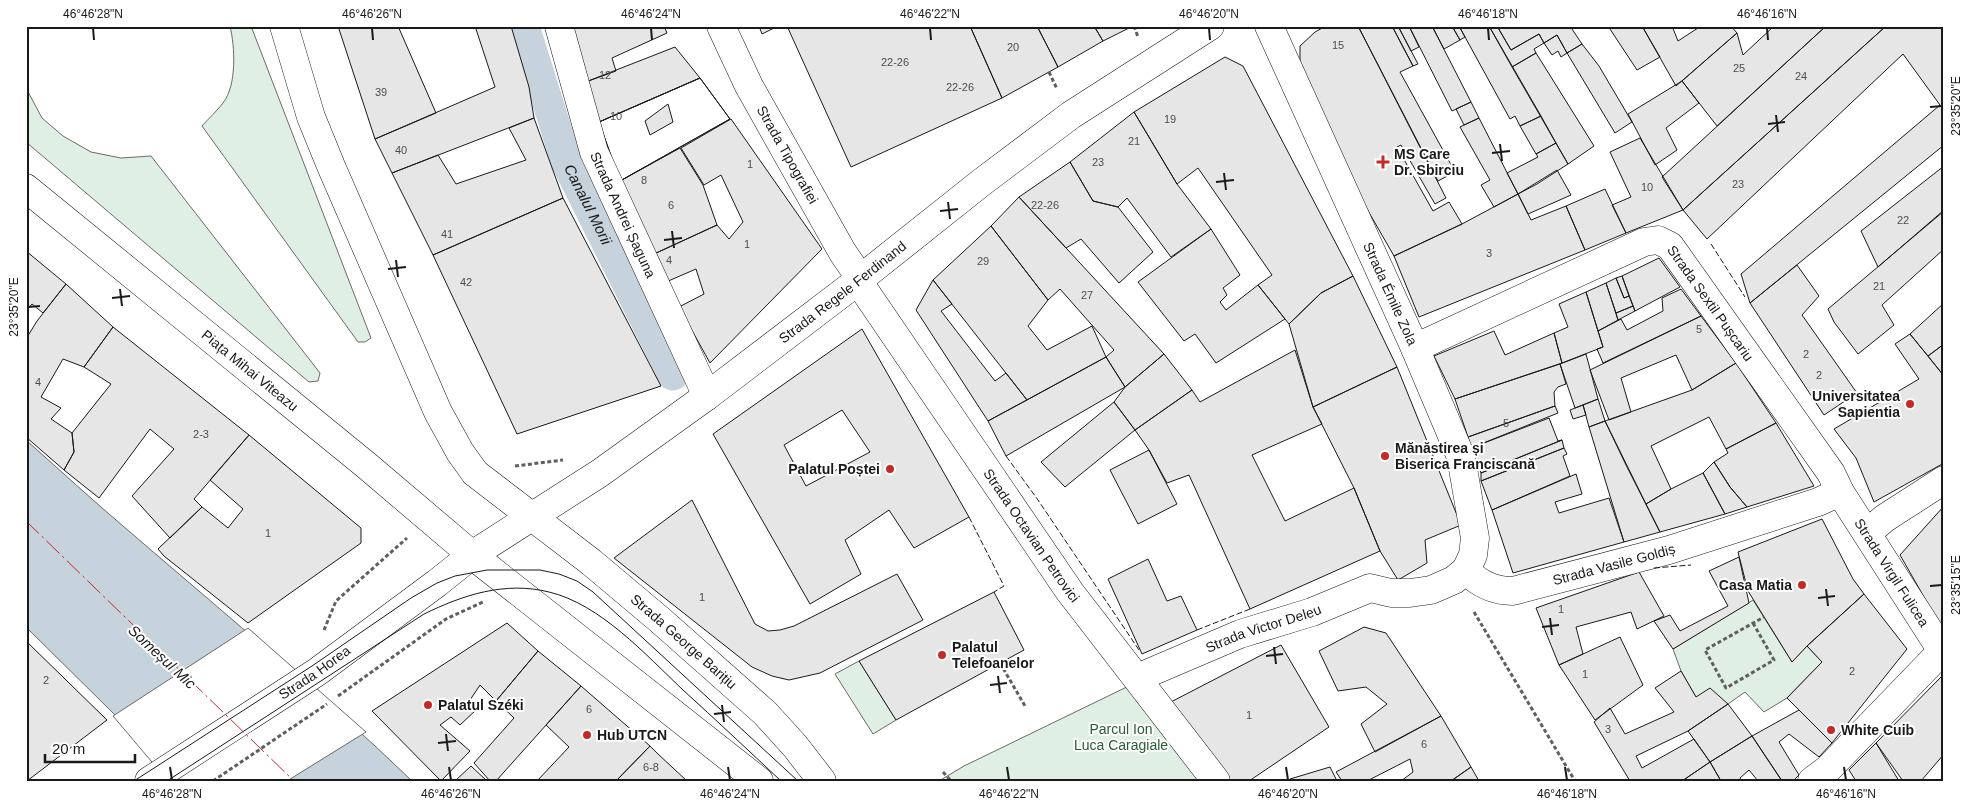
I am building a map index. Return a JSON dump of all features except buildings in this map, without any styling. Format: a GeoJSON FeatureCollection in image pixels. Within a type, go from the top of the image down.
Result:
{"type":"FeatureCollection","features":[{"type":"Feature","properties":{"kind":"street"},"geometry":{"type":"LineString","coordinates":[[284,26],[311,117],[438,412],[460,452],[475,473],[532,516]]}},
{"type":"Feature","properties":{"kind":"street","name":"Strada Andrei Șaguna"},"geometry":{"type":"LineString","coordinates":[[559,26],[594,152],[707,396]]}},
{"type":"Feature","properties":{"kind":"street","name":"Strada Tipografiei"},"geometry":{"type":"LineString","coordinates":[[721,26],[749,86],[860,280]]}},
{"type":"Feature","properties":{"kind":"street","name":"Strada Regele Ferdinand"},"geometry":{"type":"LineString","coordinates":[[472,555],[586,483],[707,396],[860,280],[982,182],[1071,115],[1210,26]]}},
{"type":"Feature","properties":{"kind":"street","name":"Strada Émile Zola"},"geometry":{"type":"LineString","coordinates":[[1269,26],[1415,348],[1461,457],[1475,538],[1473,555],[1460,575]]}},
{"type":"Feature","properties":{"kind":"street","name":"Piața Mihai Viteazu"},"geometry":{"type":"LineString","coordinates":[[26,188],[366,465],[472,555]]}},
{"type":"Feature","properties":{"kind":"street","name":"Strada Sextil Pușcariu"},"geometry":{"type":"LineString","coordinates":[[1415,348],[1644,242],[1658,240],[1670,246],[1681,260],[1831,473],[1840,492]]}},
{"type":"Feature","properties":{"kind":"street","name":"Strada Octavian Petrovici"},"geometry":{"type":"LineString","coordinates":[[860,280],[1070,592],[1216,781]]}},
{"type":"Feature","properties":{"kind":"street"},"geometry":{"type":"LineString","coordinates":[[1867,533],[1885,518],[1944,480]]}},
{"type":"Feature","properties":{"kind":"street","name":"Strada Virgil Fulicea"},"geometry":{"type":"LineString","coordinates":[[1840,492],[1943,653]]}},
{"type":"Feature","properties":{"kind":"street","name":"Strada Vasile Goldiș"},"geometry":{"type":"LineString","coordinates":[[1460,575],[1500,591],[1513,591],[1669,550],[1818,502],[1840,492]]}},
{"type":"Feature","properties":{"kind":"street","name":"Strada George Barițiu"},"geometry":{"type":"LineString","coordinates":[[532,516],[591,562],[660,620],[765,713],[822,781]]}},
{"type":"Feature","properties":{"kind":"street"},"geometry":{"type":"LineString","coordinates":[[472,555],[759,781]]}},
{"type":"Feature","properties":{"kind":"street","name":"Strada Horea"},"geometry":{"type":"LineString","coordinates":[[150,781],[317,672],[472,555]]}},
{"type":"Feature","properties":{"kind":"street","name":"Strada Victor Deleu"},"geometry":{"type":"LineString","coordinates":[[1136,678],[1240,634],[1380,590],[1410,593],[1431,590],[1460,575]]}},
{"type":"Feature","properties":{"kind":"street"},"geometry":{"type":"LineString","coordinates":[[1825,777],[1943,653]]}},
{"type":"Feature","properties":{"kind":"path"},"geometry":{"type":"LineString","coordinates":[[1134,26],[1140,42]]}},
{"type":"Feature","properties":{"kind":"path"},"geometry":{"type":"LineString","coordinates":[[1049,72],[1059,92]]}},
{"type":"Feature","properties":{"kind":"path"},"geometry":{"type":"LineString","coordinates":[[1460,575],[1575,781]]}},
{"type":"Feature","properties":{"kind":"path"},"geometry":{"type":"LineString","coordinates":[[213,781],[446,619],[483,602],[490,603]]}},
{"type":"Feature","properties":{"kind":"path"},"geometry":{"type":"LineString","coordinates":[[1753,623],[1774,660],[1726,688],[1705,650],[1753,623],[1764,617]]}},
{"type":"Feature","properties":{"kind":"path"},"geometry":{"type":"LineString","coordinates":[[1000,663],[1025,706]]}},
{"type":"Feature","properties":{"kind":"path"},"geometry":{"type":"LineString","coordinates":[[943,772],[951,781]]}},
{"type":"Feature","properties":{"kind":"green space"},"geometry":{"type":"Polygon","coordinates":[[[230,26],[251,26],[371,338],[365,342],[358,342],[202,126],[223,103],[231,86],[234,55],[230,26]]]}},
{"type":"Feature","properties":{"kind":"green space"},"geometry":{"type":"Polygon","coordinates":[[[26,88],[42,118],[63,136],[91,152],[121,158],[151,156],[320,373],[318,381],[309,382],[26,142],[26,88]]]}},
{"type":"Feature","properties":{"kind":"green space"},"geometry":{"type":"Polygon","coordinates":[[[1753,600],[1792,662],[1807,646],[1822,662],[1787,698],[1764,712],[1745,692],[1728,704],[1696,697],[1681,671],[1673,649],[1753,600]]]}},
{"type":"Feature","properties":{"kind":"green space"},"geometry":{"type":"Polygon","coordinates":[[[859,661],[896,720],[873,734],[835,674],[859,661]]]}},
{"type":"Feature","properties":{"kind":"green space","name":"Parcul Ion Luca Caragiale"},"geometry":{"type":"Polygon","coordinates":[[[1135,683],[1212,781],[939,781],[964,766],[1135,683]]]}},
{"type":"Feature","properties":{"kind":"water","name":"Someșul Mic"},"geometry":{"type":"Polygon","coordinates":[[[26,440],[311,688],[412,781],[172,781],[117,717],[26,627],[26,440]]]}},
{"type":"Feature","properties":{"kind":"pier"},"geometry":{"type":"Polygon","coordinates":[[[248,628],[366,732],[287,781],[168,781],[113,716],[248,628]]]}},
{"type":"Feature","properties":{"kind":"waterway","name":"Canalul Morii"},"geometry":{"type":"LineString","coordinates":[[524,26],[566,161],[673,375]]}},
{"type":"Feature","properties":{"kind":"tram line"},"geometry":{"type":"LineString","coordinates":[[134,781],[312,666],[411,598],[437,583],[455,576],[487,570],[540,570],[559,574],[577,581],[593,592],[798,781]]}},
{"type":"Feature","properties":{"kind":"tram line"},"geometry":{"type":"LineString","coordinates":[[167,781],[424,614],[469,596],[500,589],[516,588],[549,592],[568,598],[604,619],[638,647],[781,781]]}},
{"type":"Feature","properties":{"kind":"fence"},"geometry":{"type":"LineString","coordinates":[[1711,244],[1745,297]]}},
{"type":"Feature","properties":{"kind":"fence"},"geometry":{"type":"LineString","coordinates":[[1006,456],[1038,500],[1139,650]]}},
{"type":"Feature","properties":{"kind":"fence"},"geometry":{"type":"LineString","coordinates":[[969,517],[1004,586],[994,592]]}},
{"type":"Feature","properties":{"kind":"fence"},"geometry":{"type":"LineString","coordinates":[[1654,568],[1691,565]]}},
{"type":"Feature","properties":{"kind":"fence"},"geometry":{"type":"LineString","coordinates":[[1197,630],[1250,609]]}},
{"type":"Feature","properties":{"kind":"power"},"geometry":{"type":"LineString","coordinates":[[26,521],[294,781]]}},
{"type":"Feature","properties":{"kind":"place","name":"MS Care Dr. Sbirciu"},"geometry":{"type":"Point","coordinates":[1383,162]}},
{"type":"Feature","properties":{"kind":"place","name":"Universitatea Sapientia"},"geometry":{"type":"Point","coordinates":[1910,404]}},
{"type":"Feature","properties":{"kind":"place","name":"Mănăstirea și Biserica Franciscană"},"geometry":{"type":"Point","coordinates":[1385,456]}},
{"type":"Feature","properties":{"kind":"place","name":"Palatul Poștei"},"geometry":{"type":"Point","coordinates":[890,469]}},
{"type":"Feature","properties":{"kind":"place","name":"Casa Matia"},"geometry":{"type":"Point","coordinates":[1802,585]}},
{"type":"Feature","properties":{"kind":"place","name":"Palatul Telefoanelor"},"geometry":{"type":"Point","coordinates":[942,655]}},
{"type":"Feature","properties":{"kind":"place","name":"Palatul Széki"},"geometry":{"type":"Point","coordinates":[428,705]}},
{"type":"Feature","properties":{"kind":"place","name":"White Cuib"},"geometry":{"type":"Point","coordinates":[1831,730]}},
{"type":"Feature","properties":{"kind":"place","name":"Hub UTCN"},"geometry":{"type":"Point","coordinates":[587,735]}}]}
